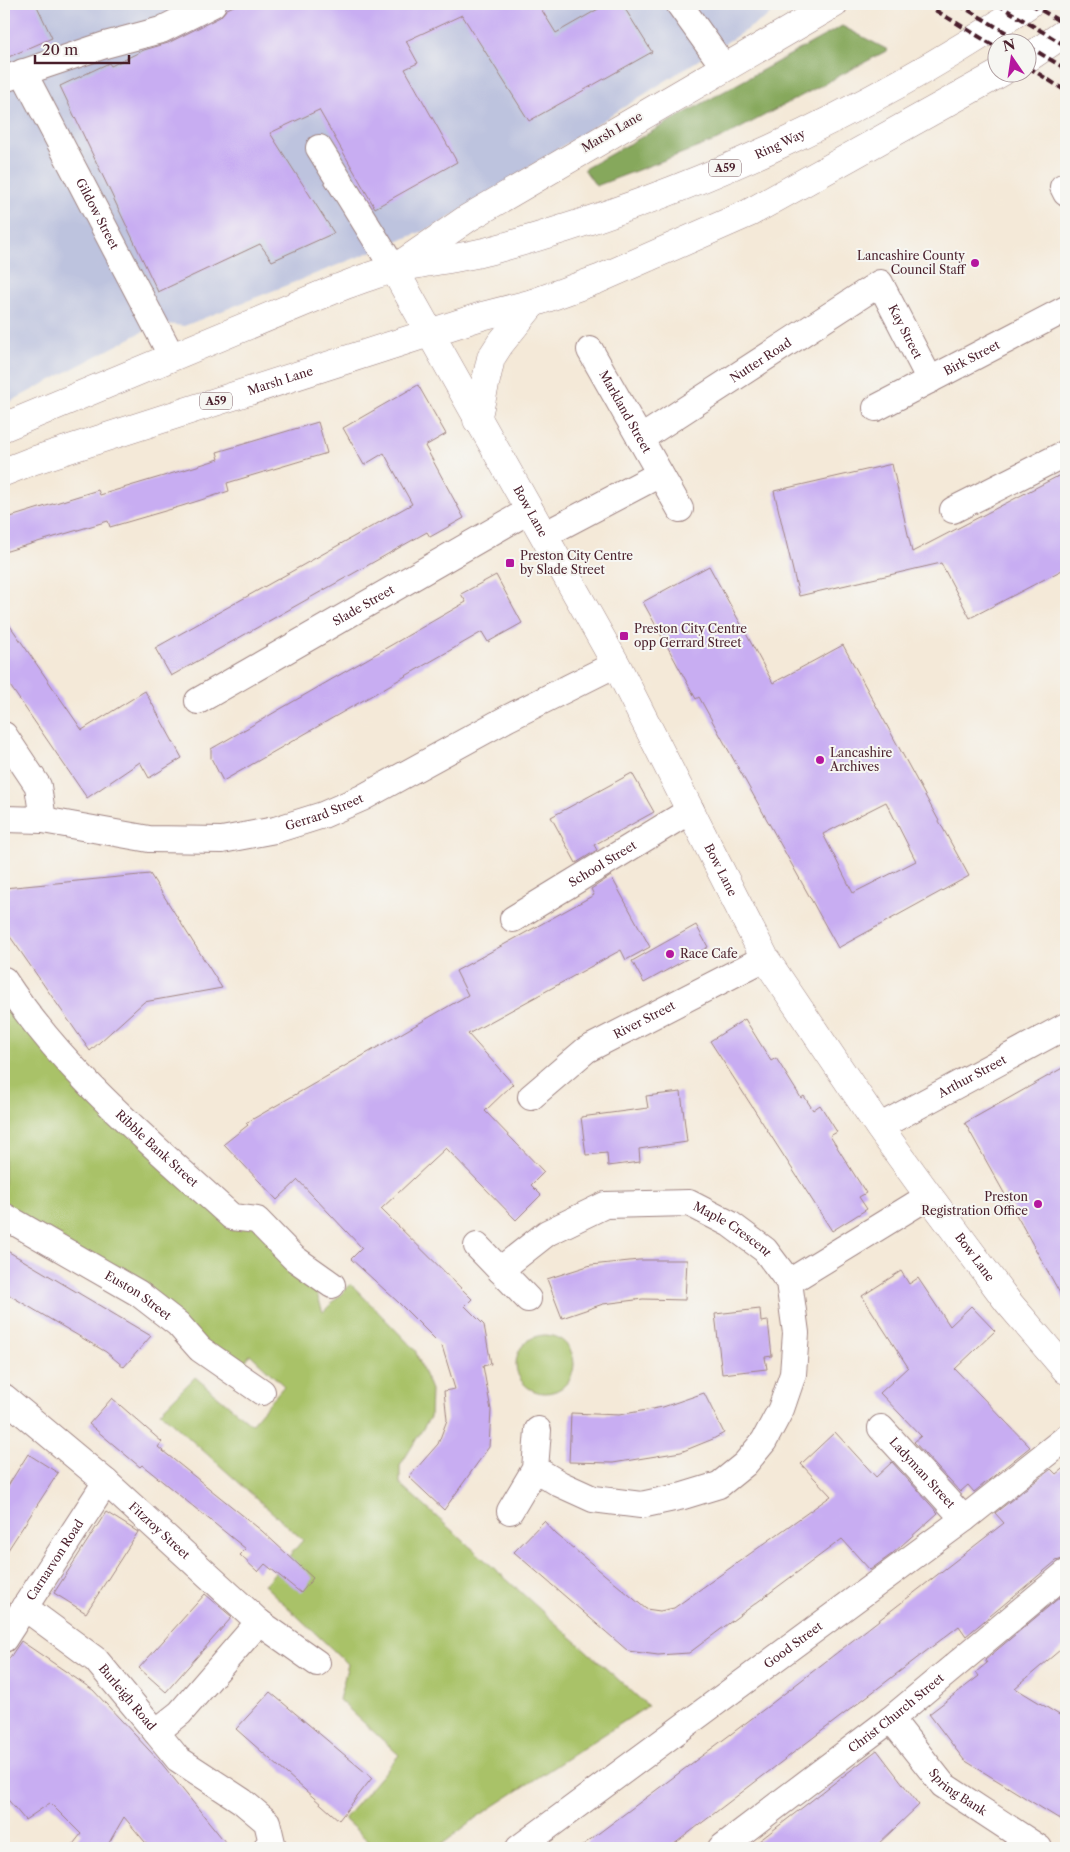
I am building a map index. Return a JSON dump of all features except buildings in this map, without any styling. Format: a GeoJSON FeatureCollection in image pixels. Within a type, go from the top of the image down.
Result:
{"type":"FeatureCollection","features":[{"type":"Feature","properties":{"kind":"main road","name":"Marsh Lane"},"geometry":{"type":"LineString","coordinates":[[4,427],[338,288],[394,269],[468,218],[834,4]]}},
{"type":"Feature","properties":{"kind":"main road","name":"Ring Way"},"geometry":{"type":"LineString","coordinates":[[394,269],[492,250],[604,214],[699,179],[781,144],[877,96],[1029,4]]}},
{"type":"Feature","properties":{"kind":"main road"},"geometry":{"type":"LineString","coordinates":[[1038,51],[1066,32]]}},
{"type":"Feature","properties":{"kind":"main road","name":"A59"},"geometry":{"type":"LineString","coordinates":[[431,334],[482,316],[533,303],[599,279],[749,214],[988,80]]}},
{"type":"Feature","properties":{"kind":"main road"},"geometry":{"type":"LineString","coordinates":[[394,269],[431,334]]}},
{"type":"Feature","properties":{"kind":"main road"},"geometry":{"type":"LineString","coordinates":[[477,420],[491,358],[533,303]]}},
{"type":"Feature","properties":{"kind":"main road","name":"Marsh Lane"},"geometry":{"type":"LineString","coordinates":[[4,472],[32,461],[311,370],[431,334]]}},
{"type":"Feature","properties":{"kind":"main road","name":"Bow Lane"},"geometry":{"type":"LineString","coordinates":[[431,334],[477,420],[530,510],[616,664],[765,958],[879,1127],[929,1196],[1008,1302],[1066,1370]]}},
{"type":"Feature","properties":{"kind":"street"},"geometry":{"type":"LineString","coordinates":[[14,75],[161,30],[213,4]]}},
{"type":"Feature","properties":{"kind":"street"},"geometry":{"type":"LineString","coordinates":[[679,4],[724,67]]}},
{"type":"Feature","properties":{"kind":"street","name":"Gildow Street"},"geometry":{"type":"LineString","coordinates":[[14,75],[172,357]]}},
{"type":"Feature","properties":{"kind":"street"},"geometry":{"type":"LineString","coordinates":[[318,148],[394,269]]}},
{"type":"Feature","properties":{"kind":"street","name":"Kay Street"},"geometry":{"type":"LineString","coordinates":[[880,284],[930,380]]}},
{"type":"Feature","properties":{"kind":"street","name":"Nutter Road"},"geometry":{"type":"LineString","coordinates":[[640,439],[880,284]]}},
{"type":"Feature","properties":{"kind":"street","name":"Birk Street"},"geometry":{"type":"LineString","coordinates":[[876,408],[1066,310]]}},
{"type":"Feature","properties":{"kind":"street","name":"Markland Street"},"geometry":{"type":"LineString","coordinates":[[590,350],[680,509]]}},
{"type":"Feature","properties":{"kind":"street"},"geometry":{"type":"LineString","coordinates":[[953,510],[1066,453]]}},
{"type":"Feature","properties":{"kind":"street"},"geometry":{"type":"LineString","coordinates":[[544,535],[660,474]]}},
{"type":"Feature","properties":{"kind":"street","name":"Slade Street"},"geometry":{"type":"LineString","coordinates":[[198,701],[530,510]]}},
{"type":"Feature","properties":{"kind":"street","name":"Gerrard Street"},"geometry":{"type":"LineString","coordinates":[[4,819],[43,820],[149,839],[222,840],[275,830],[323,815],[362,798],[508,718],[616,664]]}},
{"type":"Feature","properties":{"kind":"street"},"geometry":{"type":"LineString","coordinates":[[4,735],[38,786],[43,820]]}},
{"type":"Feature","properties":{"kind":"street","name":"School Street"},"geometry":{"type":"LineString","coordinates":[[513,919],[691,810]]}},
{"type":"Feature","properties":{"kind":"street","name":"River Street"},"geometry":{"type":"LineString","coordinates":[[531,1097],[586,1050],[765,958]]}},
{"type":"Feature","properties":{"kind":"street","name":"Ribble Bank Street"},"geometry":{"type":"LineString","coordinates":[[4,980],[34,1025],[114,1109],[232,1217],[257,1220],[294,1258],[332,1285]]}},
{"type":"Feature","properties":{"kind":"street","name":"Arthur Street"},"geometry":{"type":"LineString","coordinates":[[879,1127],[1066,1026]]}},
{"type":"Feature","properties":{"kind":"street"},"geometry":{"type":"LineString","coordinates":[[789,1282],[929,1196]]}},
{"type":"Feature","properties":{"kind":"street","name":"Maple Crescent"},"geometry":{"type":"LineString","coordinates":[[500,1270],[546,1233],[605,1205],[689,1203],[730,1224],[765,1250],[789,1282],[796,1333],[793,1374],[781,1409],[764,1441],[744,1464],[719,1485],[641,1505],[593,1499],[560,1484],[535,1469]]}},
{"type":"Feature","properties":{"kind":"street","name":"Euston Street"},"geometry":{"type":"LineString","coordinates":[[4,1216],[138,1293],[178,1324],[200,1349],[262,1392]]}},
{"type":"Feature","properties":{"kind":"street"},"geometry":{"type":"LineString","coordinates":[[477,1246],[528,1298]]}},
{"type":"Feature","properties":{"kind":"street","name":"Fitzroy Street"},"geometry":{"type":"LineString","coordinates":[[4,1397],[106,1482],[259,1622],[318,1663]]}},
{"type":"Feature","properties":{"kind":"street","name":"Ladyman Street"},"geometry":{"type":"LineString","coordinates":[[881,1428],[964,1519]]}},
{"type":"Feature","properties":{"kind":"street"},"geometry":{"type":"LineString","coordinates":[[510,1511],[535,1469],[538,1430]]}},
{"type":"Feature","properties":{"kind":"street","name":"Good Street"},"geometry":{"type":"LineString","coordinates":[[519,1848],[964,1519],[1066,1438]]}},
{"type":"Feature","properties":{"kind":"street","name":"Carnarvon Road"},"geometry":{"type":"LineString","coordinates":[[4,1639],[106,1482]]}},
{"type":"Feature","properties":{"kind":"street","name":"Christ Church Street"},"geometry":{"type":"LineString","coordinates":[[721,1848],[891,1719],[1066,1573]]}},
{"type":"Feature","properties":{"kind":"street","name":"Burleigh Road"},"geometry":{"type":"LineString","coordinates":[[24,1607],[96,1660],[156,1732],[180,1713],[259,1622]]}},
{"type":"Feature","properties":{"kind":"street","name":"Spring Bank"},"geometry":{"type":"LineString","coordinates":[[891,1719],[943,1785],[1038,1848]]}},
{"type":"Feature","properties":{"kind":"street"},"geometry":{"type":"LineString","coordinates":[[156,1732],[178,1759],[242,1801],[267,1822],[272,1843],[266,1848]]}},
{"type":"Feature","properties":{"kind":"shaded area"},"geometry":{"type":"Polygon","coordinates":[[[4,4],[787,4],[436,226],[184,326],[159,323],[4,405],[4,4]]]}},
{"type":"Feature","properties":{"kind":"green space"},"geometry":{"type":"Polygon","coordinates":[[[842,26],[888,50],[720,139],[596,186],[584,169],[842,26]]]}},
{"type":"Feature","properties":{"kind":"green space"},"geometry":{"type":"Polygon","coordinates":[[[4,991],[256,1226],[313,1283],[323,1312],[351,1284],[415,1350],[431,1390],[430,1417],[400,1466],[400,1484],[648,1706],[480,1815],[437,1848],[376,1848],[344,1819],[399,1755],[339,1700],[348,1664],[264,1585],[303,1540],[160,1412],[195,1377],[251,1424],[284,1386],[250,1354],[242,1367],[4,1209],[4,991]]]}},
{"type":"Feature","properties":{"kind":"green space"},"geometry":{"type":"Polygon","coordinates":[[[545,1335],[556,1337],[569,1348],[574,1364],[572,1375],[561,1388],[545,1393],[534,1391],[521,1380],[516,1364],[518,1353],[529,1340],[545,1335]]]}},
{"type":"Feature","properties":{"kind":"railway"},"geometry":{"type":"LineString","coordinates":[[925,4],[988,42]]}},
{"type":"Feature","properties":{"kind":"railway"},"geometry":{"type":"LineString","coordinates":[[958,4],[1005,32]]}},
{"type":"Feature","properties":{"kind":"railway"},"geometry":{"type":"LineString","coordinates":[[997,4],[1066,46]]}},
{"type":"Feature","properties":{"kind":"railway"},"geometry":{"type":"LineString","coordinates":[[1031,4],[1066,25]]}},
{"type":"Feature","properties":{"kind":"railway"},"geometry":{"type":"LineString","coordinates":[[1038,52],[1066,69]]}},
{"type":"Feature","properties":{"kind":"railway"},"geometry":{"type":"LineString","coordinates":[[1038,73],[1066,91]]}},
{"type":"Feature","properties":{"kind":"place","name":"Lancashire County Council Staff"},"geometry":{"type":"Point","coordinates":[975,263]}},
{"type":"Feature","properties":{"kind":"place","name":"Preston City Centre by Slade Street"},"geometry":{"type":"Point","coordinates":[510,563]}},
{"type":"Feature","properties":{"kind":"place","name":"Preston City Centre opp Gerrard Street"},"geometry":{"type":"Point","coordinates":[624,636]}},
{"type":"Feature","properties":{"kind":"place","name":"Lancashire Archives"},"geometry":{"type":"Point","coordinates":[820,760]}},
{"type":"Feature","properties":{"kind":"place","name":"Race Cafe"},"geometry":{"type":"Point","coordinates":[670,954]}},
{"type":"Feature","properties":{"kind":"place","name":"Preston Registration Office"},"geometry":{"type":"Point","coordinates":[1038,1204]}}]}
